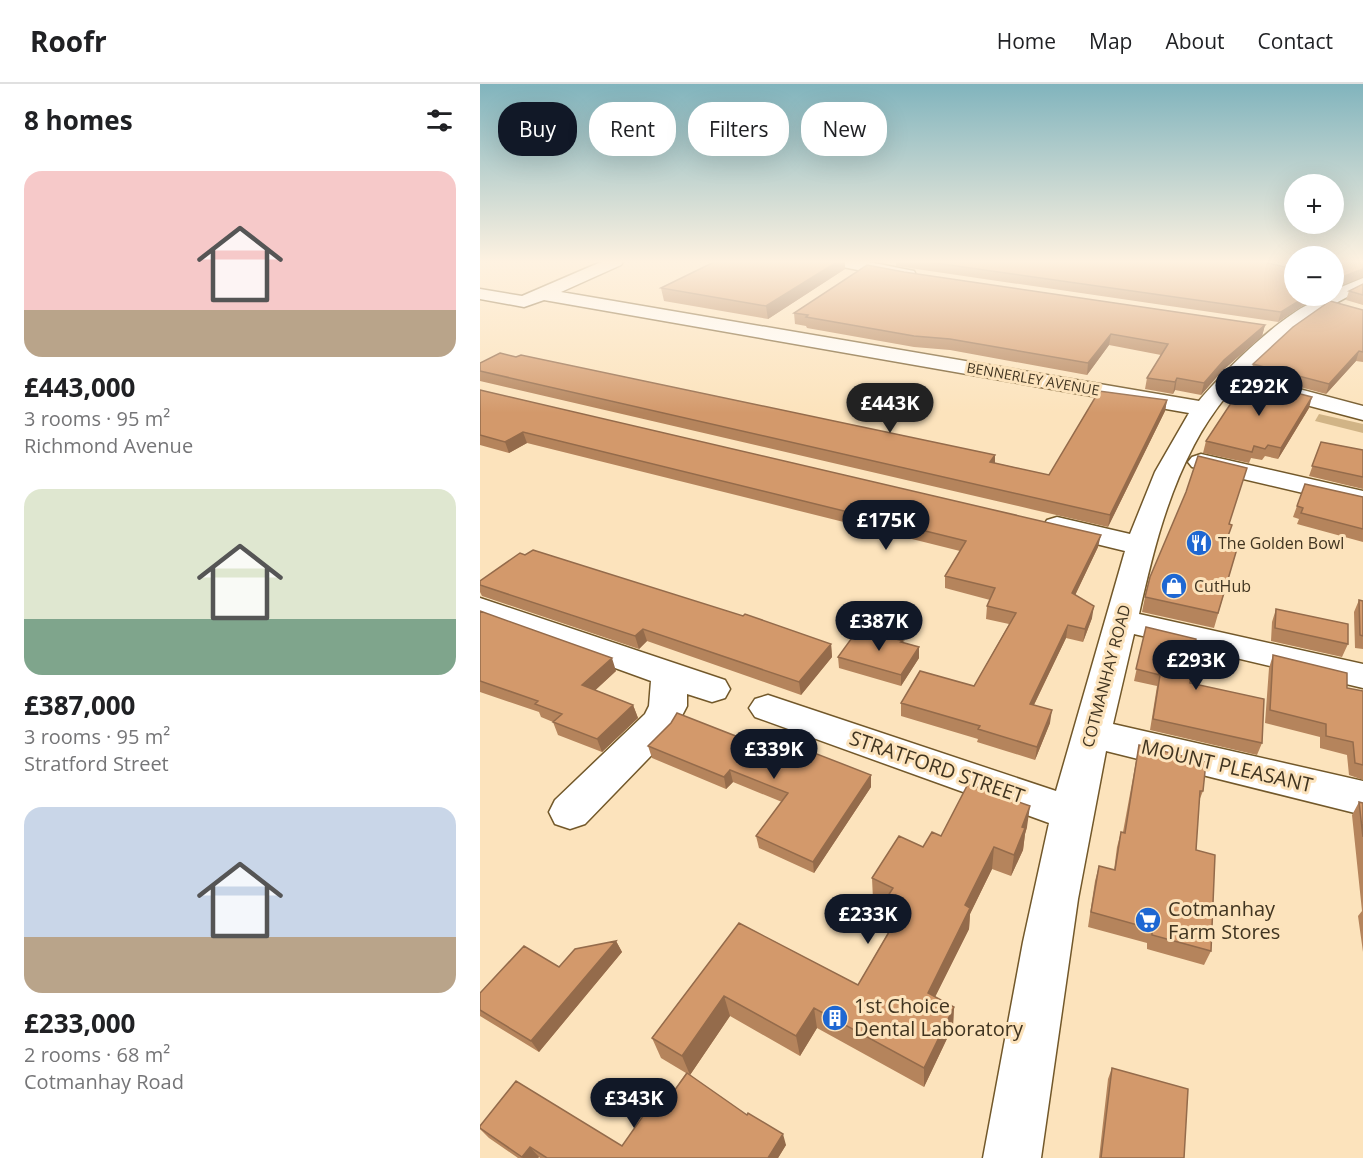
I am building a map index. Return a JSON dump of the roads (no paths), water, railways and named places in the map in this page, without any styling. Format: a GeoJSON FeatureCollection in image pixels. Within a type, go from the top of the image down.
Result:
{"type":"FeatureCollection","features":[{"type":"Feature","properties":{"kind":"street","name":"BENNERLEY AVENUE"},"geometry":{"type":"LineString","coordinates":[[649,312],[765,332],[1087,398],[1204,408]]}},
{"type":"Feature","properties":{"kind":"street","name":"COTMANHAY ROAD"},"geometry":{"type":"LineString","coordinates":[[1012,1158],[1072,814],[1120,620],[1142,546],[1176,456],[1204,408],[1232,378],[1270,328],[1304,312]]}},
{"type":"Feature","properties":{"kind":"street"},"geometry":{"type":"LineString","coordinates":[[765,332],[790,315]]}},
{"type":"Feature","properties":{"kind":"street"},"geometry":{"type":"LineString","coordinates":[[1232,378],[1363,413]]}},
{"type":"Feature","properties":{"kind":"street"},"geometry":{"type":"LineString","coordinates":[[1176,456],[1363,499]]}},
{"type":"Feature","properties":{"kind":"street"},"geometry":{"type":"LineString","coordinates":[[1038,521],[1142,546]]}},
{"type":"Feature","properties":{"kind":"street"},"geometry":{"type":"LineString","coordinates":[[480,608],[712,689]]}},
{"type":"Feature","properties":{"kind":"street"},"geometry":{"type":"LineString","coordinates":[[1120,620],[1363,676]]}},
{"type":"Feature","properties":{"kind":"street"},"geometry":{"type":"LineString","coordinates":[[570,812],[660,723],[668,706],[669,675]]}},
{"type":"Feature","properties":{"kind":"street","name":"STRATFORD STREET"},"geometry":{"type":"LineString","coordinates":[[768,708],[1072,814]]}},
{"type":"Feature","properties":{"kind":"street","name":"MOUNT PLEASANT"},"geometry":{"type":"LineString","coordinates":[[1091,734],[1363,798]]}},
{"type":"Feature","properties":{"kind":"place","name":"The Golden Bowl"},"geometry":{"type":"Point","coordinates":[1199,543]}},
{"type":"Feature","properties":{"kind":"place","name":"CutHub"},"geometry":{"type":"Point","coordinates":[1174,586]}},
{"type":"Feature","properties":{"kind":"place","name":"Cotmanhay Farm Stores"},"geometry":{"type":"Point","coordinates":[1148,920]}},
{"type":"Feature","properties":{"kind":"place","name":"1st Choice Dental Laboratory"},"geometry":{"type":"Point","coordinates":[835,1018]}}]}
